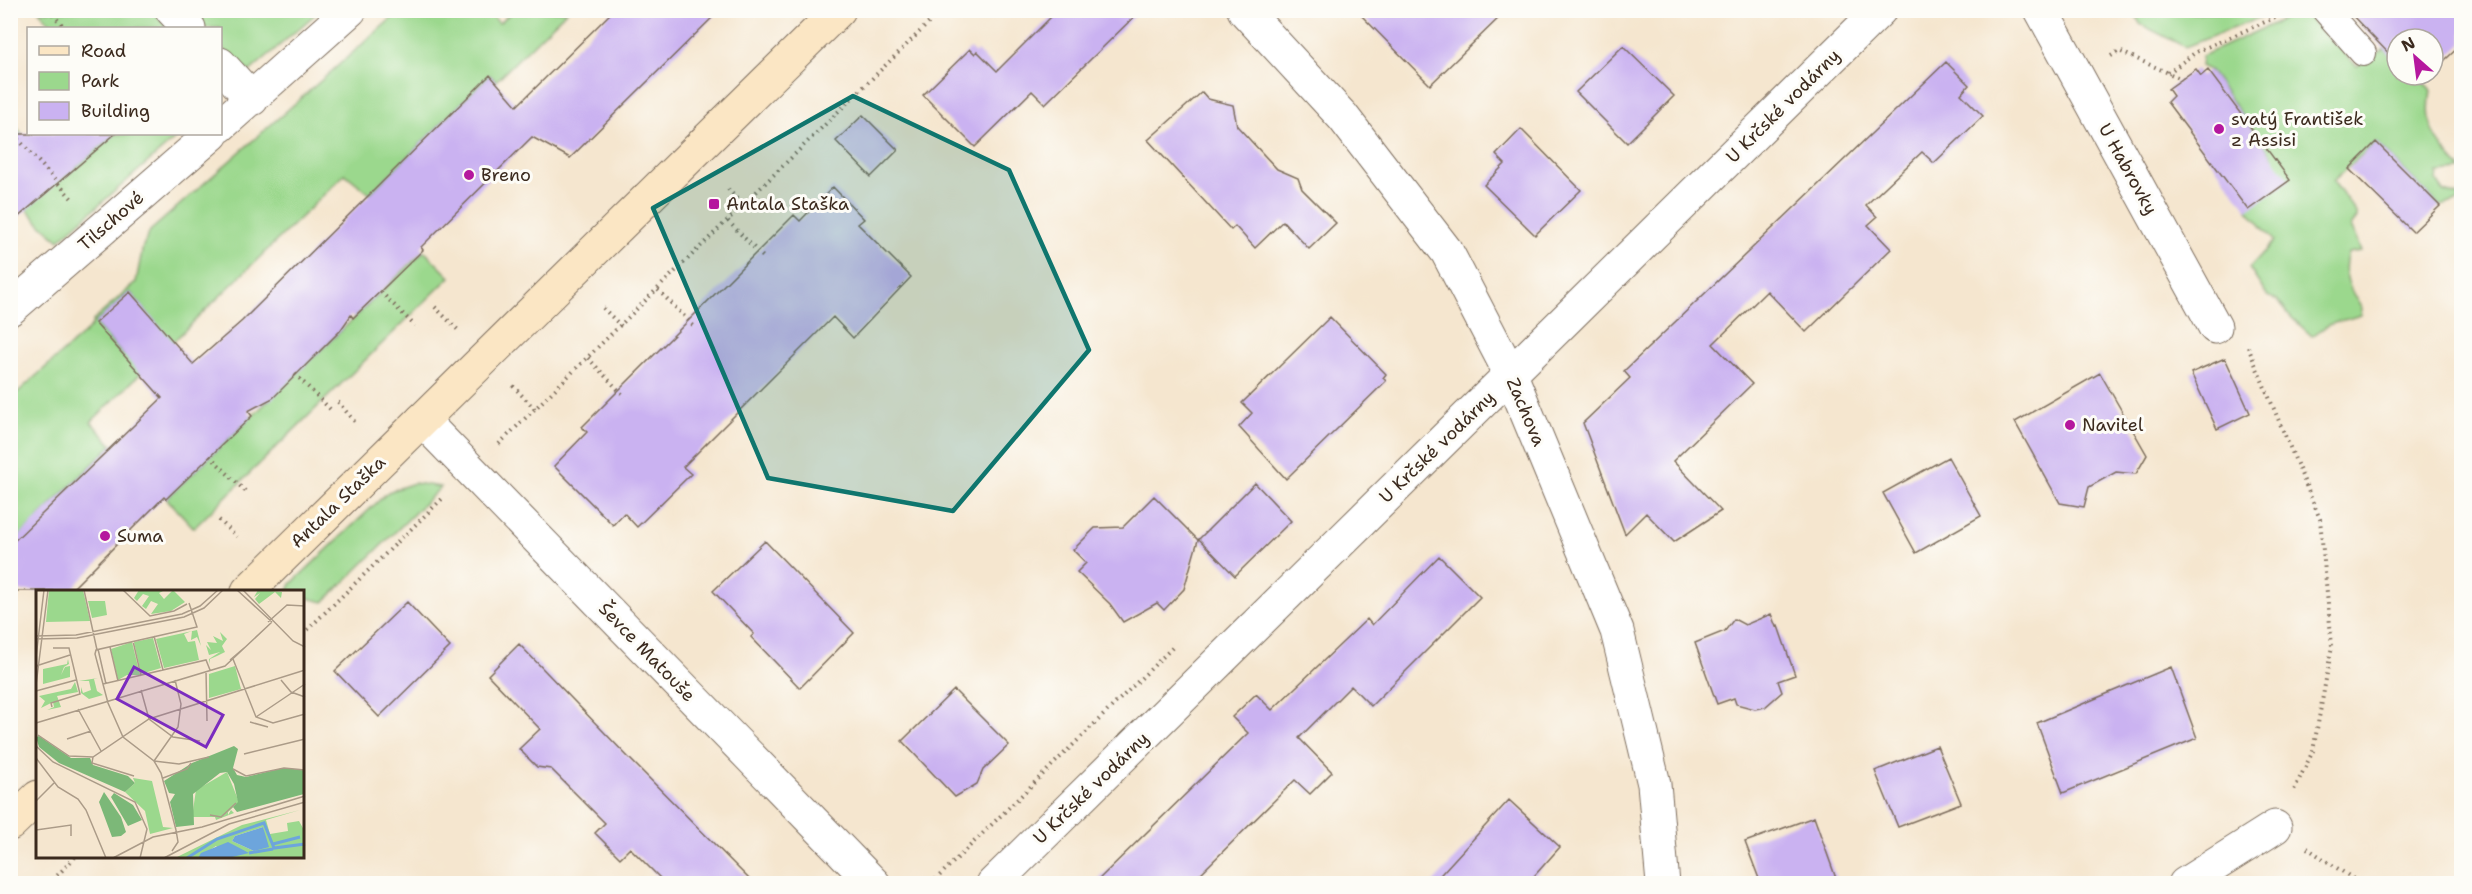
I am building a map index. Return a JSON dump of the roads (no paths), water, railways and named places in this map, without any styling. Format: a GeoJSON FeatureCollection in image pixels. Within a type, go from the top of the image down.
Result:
{"type":"FeatureCollection","features":[{"type":"Feature","properties":{"kind":"street"},"geometry":{"type":"LineString","coordinates":[[172,10],[188,27]]}},
{"type":"Feature","properties":{"kind":"street"},"geometry":{"type":"LineString","coordinates":[[222,124],[350,10]]}},
{"type":"Feature","properties":{"kind":"street","name":"Antala Staška"},"geometry":{"type":"LineString","coordinates":[[249,590],[839,10]]}},
{"type":"Feature","properties":{"kind":"street","name":"Zachova"},"geometry":{"type":"LineString","coordinates":[[1244,10],[1343,117],[1447,252],[1511,375],[1617,631],[1654,784],[1663,884]]}},
{"type":"Feature","properties":{"kind":"street","name":"U Krčské vodárny"},"geometry":{"type":"LineString","coordinates":[[993,884],[1880,10]]}},
{"type":"Feature","properties":{"kind":"street","name":"U Habrovky"},"geometry":{"type":"LineString","coordinates":[[2041,10],[2215,327]]}},
{"type":"Feature","properties":{"kind":"street"},"geometry":{"type":"LineString","coordinates":[[222,66],[252,99]]}},
{"type":"Feature","properties":{"kind":"street","name":"Tilschové"},"geometry":{"type":"LineString","coordinates":[[10,309],[211,135]]}},
{"type":"Feature","properties":{"kind":"street","name":"Ševce Matouše"},"geometry":{"type":"LineString","coordinates":[[422,420],[874,884]]}},
{"type":"Feature","properties":{"kind":"street"},"geometry":{"type":"LineString","coordinates":[[10,824],[36,799]]}},
{"type":"Feature","properties":{"kind":"street"},"geometry":{"type":"LineString","coordinates":[[2185,884],[2276,827]]}},
{"type":"Feature","properties":{"kind":"lane"},"geometry":{"type":"LineString","coordinates":[[2325,10],[2363,53]]}},
{"type":"Feature","properties":{"kind":"place","name":"svatý František z Assisi"},"geometry":{"type":"Point","coordinates":[2219,129]}},
{"type":"Feature","properties":{"kind":"place","name":"Breno"},"geometry":{"type":"Point","coordinates":[469,175]}},
{"type":"Feature","properties":{"kind":"place","name":"Antala Staška"},"geometry":{"type":"Point","coordinates":[714,204]}},
{"type":"Feature","properties":{"kind":"place","name":"Navitel"},"geometry":{"type":"Point","coordinates":[2070,425]}},
{"type":"Feature","properties":{"kind":"place","name":"Suma"},"geometry":{"type":"Point","coordinates":[105,536]}}]}
